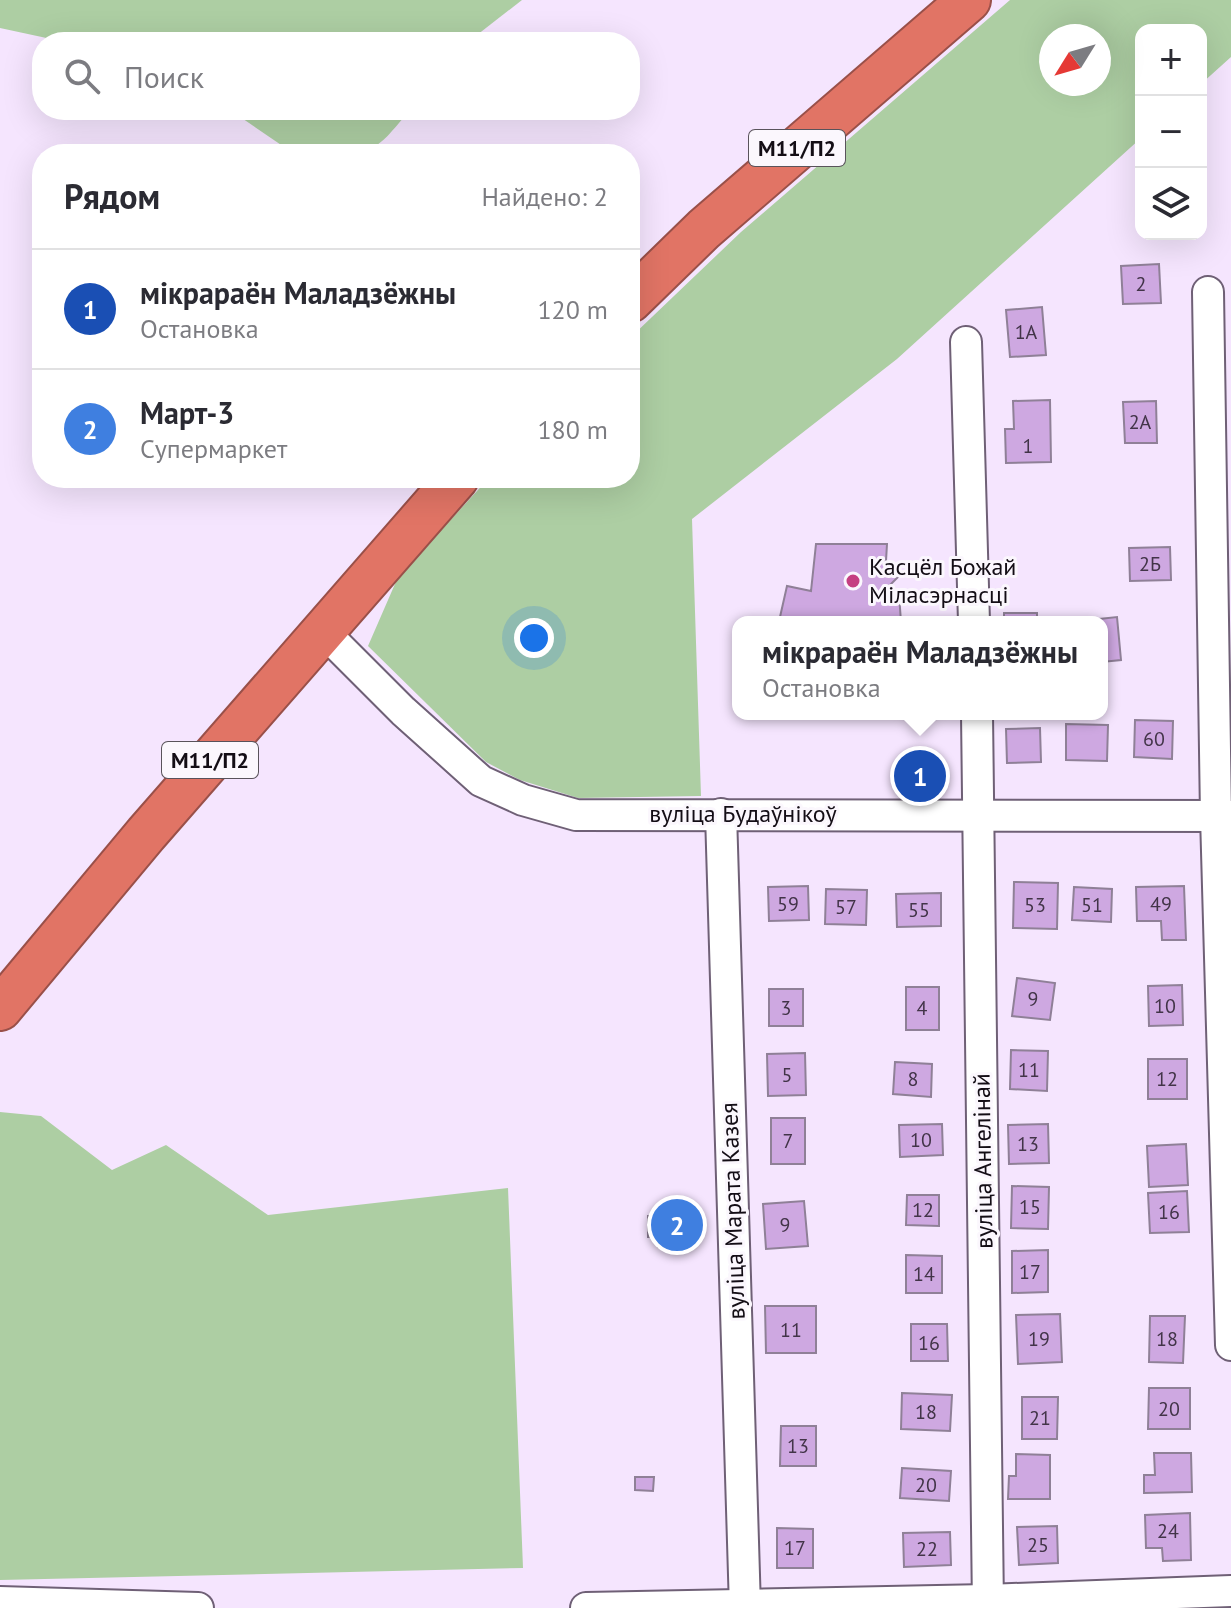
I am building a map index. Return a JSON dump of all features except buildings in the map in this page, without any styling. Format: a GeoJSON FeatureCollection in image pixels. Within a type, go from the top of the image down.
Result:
{"type":"FeatureCollection","features":[{"type":"Feature","properties":{"kind":"highway","name":"М11/П2"},"geometry":{"type":"LineString","coordinates":[[640,291],[704,229],[969,0]]}},
{"type":"Feature","properties":{"kind":"highway","name":"М11/П2"},"geometry":{"type":"LineString","coordinates":[[0,1009],[322,630],[448,488]]}},
{"type":"Feature","properties":{"kind":"street"},"geometry":{"type":"LineString","coordinates":[[1208,292],[1224,816],[1231,1345]]}},
{"type":"Feature","properties":{"kind":"street"},"geometry":{"type":"LineString","coordinates":[[966,342],[974,616]]}},
{"type":"Feature","properties":{"kind":"street","name":"вуліца Будаўнікоў"},"geometry":{"type":"LineString","coordinates":[[322,630],[421,729],[481,781],[523,800],[576,815],[1224,816]]}},
{"type":"Feature","properties":{"kind":"street","name":"вуліца Ангелінай"},"geometry":{"type":"LineString","coordinates":[[977,720],[987,1604]]}},
{"type":"Feature","properties":{"kind":"street","name":"вуліца Марата Казея"},"geometry":{"type":"LineString","coordinates":[[721,814],[745,1606]]}},
{"type":"Feature","properties":{"kind":"street"},"geometry":{"type":"LineString","coordinates":[[586,1608],[987,1604],[1231,1591]]}},
{"type":"Feature","properties":{"kind":"street"},"geometry":{"type":"LineString","coordinates":[[14,1604],[198,1608]]}},
{"type":"Feature","properties":{"kind":"green space"},"geometry":{"type":"Polygon","coordinates":[[[0,0],[522,0],[481,32],[32,32],[32,35],[0,28],[0,0]]]}},
{"type":"Feature","properties":{"kind":"green space"},"geometry":{"type":"Polygon","coordinates":[[[1010,0],[1231,0],[1231,57],[1207,79],[1207,24],[1135,24],[1135,143],[897,359],[692,519],[701,796],[578,798],[520,780],[486,762],[368,646],[398,577],[480,488],[640,488],[640,328],[741,232],[1010,0]]]}},
{"type":"Feature","properties":{"kind":"green space"},"geometry":{"type":"Polygon","coordinates":[[[245,120],[401,120],[379,144],[280,144],[245,120]]]}},
{"type":"Feature","properties":{"kind":"green space"},"geometry":{"type":"Polygon","coordinates":[[[0,1112],[41,1116],[112,1170],[166,1145],[268,1215],[508,1188],[523,1568],[0,1580],[0,1112]]]}},
{"type":"Feature","properties":{"kind":"place","name":"Касцёл Божай Міласэрнасці"},"geometry":{"type":"Point","coordinates":[853,581]}},
{"type":"Feature","properties":{"kind":"place","name":"мікрараён Маладзёжны"},"geometry":{"type":"Point","coordinates":[920,776]}},
{"type":"Feature","properties":{"kind":"place","name":"Март-3"},"geometry":{"type":"Point","coordinates":[677,1225]}}]}
